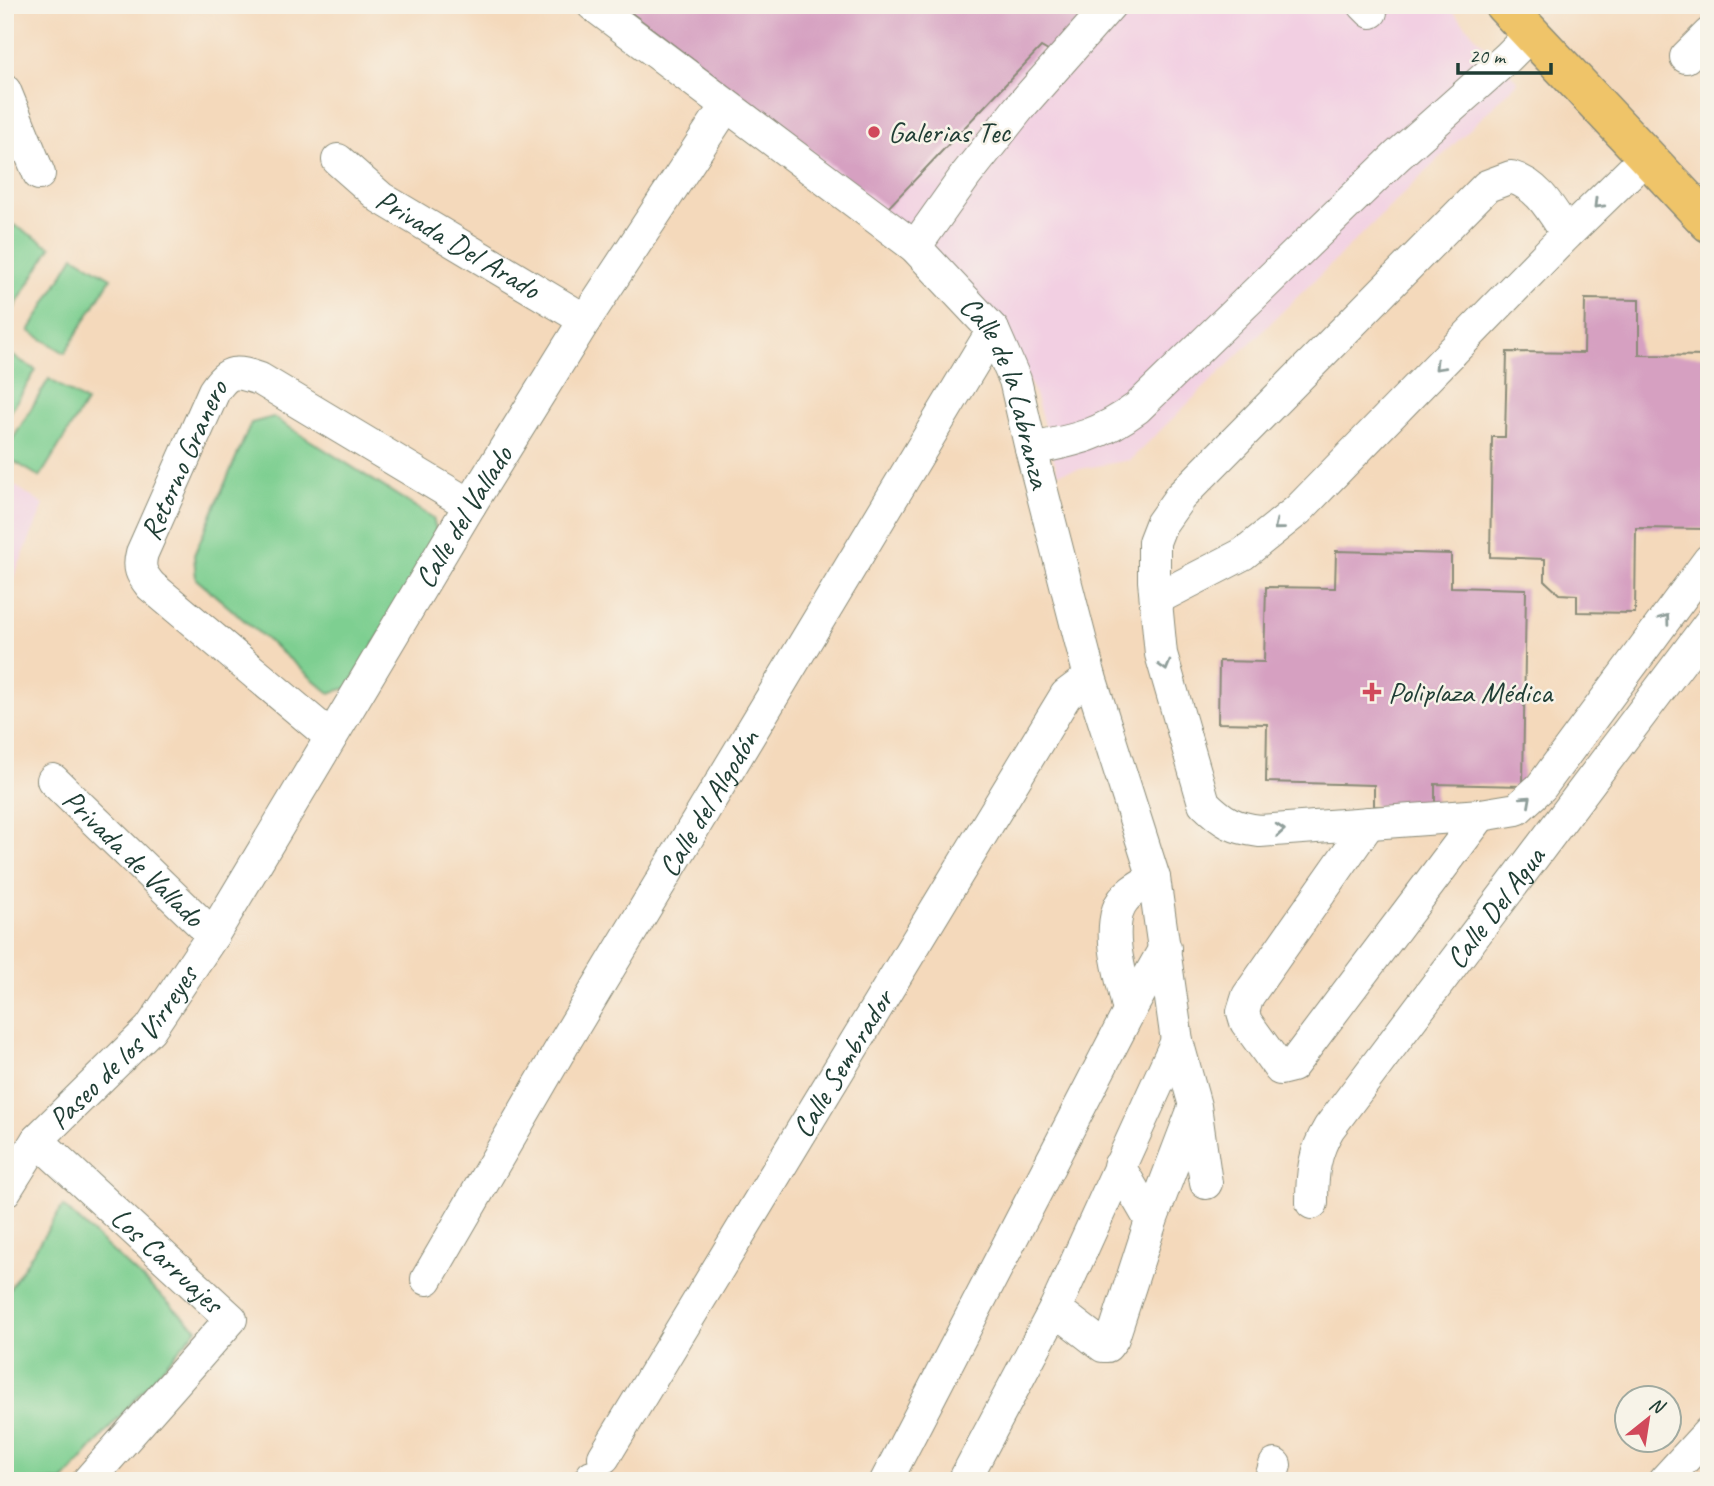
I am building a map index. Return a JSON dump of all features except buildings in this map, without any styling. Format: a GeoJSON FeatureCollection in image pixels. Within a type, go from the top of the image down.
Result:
{"type":"FeatureCollection","features":[{"type":"Feature","properties":{"kind":"main road"},"geometry":{"type":"LineString","coordinates":[[1504,5],[1709,223]]}},
{"type":"Feature","properties":{"kind":"street","name":"Calle de la Labranza"},"geometry":{"type":"LineString","coordinates":[[593,5],[915,247],[993,330],[1015,380],[1090,677],[1154,878],[1165,948]]}},
{"type":"Feature","properties":{"kind":"street"},"geometry":{"type":"LineString","coordinates":[[915,247],[966,175],[1019,108],[1110,5]]}},
{"type":"Feature","properties":{"kind":"street"},"geometry":{"type":"LineString","coordinates":[[1031,449],[1080,440],[1114,425],[1137,408],[1397,156],[1531,34]]}},
{"type":"Feature","properties":{"kind":"street"},"geometry":{"type":"LineString","coordinates":[[1686,57],[1709,34]]}},
{"type":"Feature","properties":{"kind":"street"},"geometry":{"type":"LineString","coordinates":[[5,91],[39,174]]}},
{"type":"Feature","properties":{"kind":"street","name":"Calle del Vallado"},"geometry":{"type":"LineString","coordinates":[[212,935],[470,505],[585,320],[726,106]]}},
{"type":"Feature","properties":{"kind":"street"},"geometry":{"type":"LineString","coordinates":[[1156,599],[1243,554],[1298,510],[1567,234],[1647,156]]}},
{"type":"Feature","properties":{"kind":"street","name":"Privada Del Arado"},"geometry":{"type":"LineString","coordinates":[[338,159],[381,198],[585,320]]}},
{"type":"Feature","properties":{"kind":"street"},"geometry":{"type":"LineString","coordinates":[[1567,234],[1542,197],[1529,185],[1511,177],[1487,186],[1180,497],[1161,524],[1154,542],[1161,654],[1204,803],[1218,817],[1239,829],[1260,831],[1481,815],[1517,808],[1541,787],[1709,560]]}},
{"type":"Feature","properties":{"kind":"street","name":"Calle del Algodón"},"geometry":{"type":"LineString","coordinates":[[427,1279],[567,1038],[993,330]]}},
{"type":"Feature","properties":{"kind":"street","name":"Retorno Granero"},"geometry":{"type":"LineString","coordinates":[[331,737],[151,586],[141,574],[139,564],[142,552],[214,391],[230,374],[241,372],[260,379],[470,505]]}},
{"type":"Feature","properties":{"kind":"street","name":"Calle Del Agua"},"geometry":{"type":"LineString","coordinates":[[1312,1203],[1314,1159],[1329,1128],[1709,624]]}},
{"type":"Feature","properties":{"kind":"street","name":"Calle Sembrador"},"geometry":{"type":"LineString","coordinates":[[595,1471],[1066,695],[1090,677]]}},
{"type":"Feature","properties":{"kind":"street","name":"Privada de Vallado"},"geometry":{"type":"LineString","coordinates":[[53,780],[212,935]]}},
{"type":"Feature","properties":{"kind":"street"},"geometry":{"type":"LineString","coordinates":[[1369,823],[1244,1005],[1246,1023],[1280,1069],[1292,1066],[1481,815]]}},
{"type":"Feature","properties":{"kind":"street"},"geometry":{"type":"LineString","coordinates":[[1129,1012],[1115,942],[1119,908],[1132,891],[1154,878]]}},
{"type":"Feature","properties":{"kind":"street","name":"Paseo de los Virreyes"},"geometry":{"type":"LineString","coordinates":[[5,1191],[37,1140],[150,1029],[212,935]]}},
{"type":"Feature","properties":{"kind":"street"},"geometry":{"type":"LineString","coordinates":[[886,1481],[1129,1012],[1165,948]]}},
{"type":"Feature","properties":{"kind":"street"},"geometry":{"type":"LineString","coordinates":[[1165,948],[1177,1041],[1195,1106],[1206,1183]]}},
{"type":"Feature","properties":{"kind":"street"},"geometry":{"type":"LineString","coordinates":[[964,1481],[1055,1309],[1177,1041]]}},
{"type":"Feature","properties":{"kind":"street"},"geometry":{"type":"LineString","coordinates":[[1055,1309],[1103,1346],[1111,1342],[1151,1221],[1195,1106]]}},
{"type":"Feature","properties":{"kind":"street","name":"Los Carruajes"},"geometry":{"type":"LineString","coordinates":[[37,1140],[231,1320],[88,1481]]}},
{"type":"Feature","properties":{"kind":"street"},"geometry":{"type":"LineString","coordinates":[[1119,1166],[1151,1221]]}},
{"type":"Feature","properties":{"kind":"street"},"geometry":{"type":"LineString","coordinates":[[1664,1481],[1709,1432]]}},
{"type":"Feature","properties":{"kind":"shaded area"},"geometry":{"type":"Polygon","coordinates":[[[616,5],[1447,5],[1518,82],[1130,460],[1058,473],[1034,391],[1007,338],[616,5]]]}},
{"type":"Feature","properties":{"kind":"shaded area"},"geometry":{"type":"Polygon","coordinates":[[[5,479],[44,505],[5,598],[5,479]]]}},
{"type":"Feature","properties":{"kind":"green space"},"geometry":{"type":"Polygon","coordinates":[[[14,225],[51,247],[5,323],[5,240],[14,225]]]}},
{"type":"Feature","properties":{"kind":"green space"},"geometry":{"type":"Polygon","coordinates":[[[74,256],[111,278],[65,353],[29,331],[74,256]]]}},
{"type":"Feature","properties":{"kind":"green space"},"geometry":{"type":"Polygon","coordinates":[[[5,351],[36,370],[5,421],[5,351]]]}},
{"type":"Feature","properties":{"kind":"green space"},"geometry":{"type":"Polygon","coordinates":[[[49,379],[86,402],[40,477],[5,456],[5,452],[49,379]]]}},
{"type":"Feature","properties":{"kind":"green space"},"geometry":{"type":"Polygon","coordinates":[[[273,417],[433,518],[438,537],[348,688],[329,693],[196,579],[194,555],[251,423],[273,417]]]}},
{"type":"Feature","properties":{"kind":"green space"},"geometry":{"type":"Polygon","coordinates":[[[63,1206],[197,1329],[63,1481],[5,1481],[5,1296],[63,1206]]]}},
{"type":"Feature","properties":{"kind":"place","name":"Galerias Tec"},"geometry":{"type":"Point","coordinates":[874,132]}},
{"type":"Feature","properties":{"kind":"place","name":"Poliplaza Médica"},"geometry":{"type":"Point","coordinates":[1372,692]}}]}
